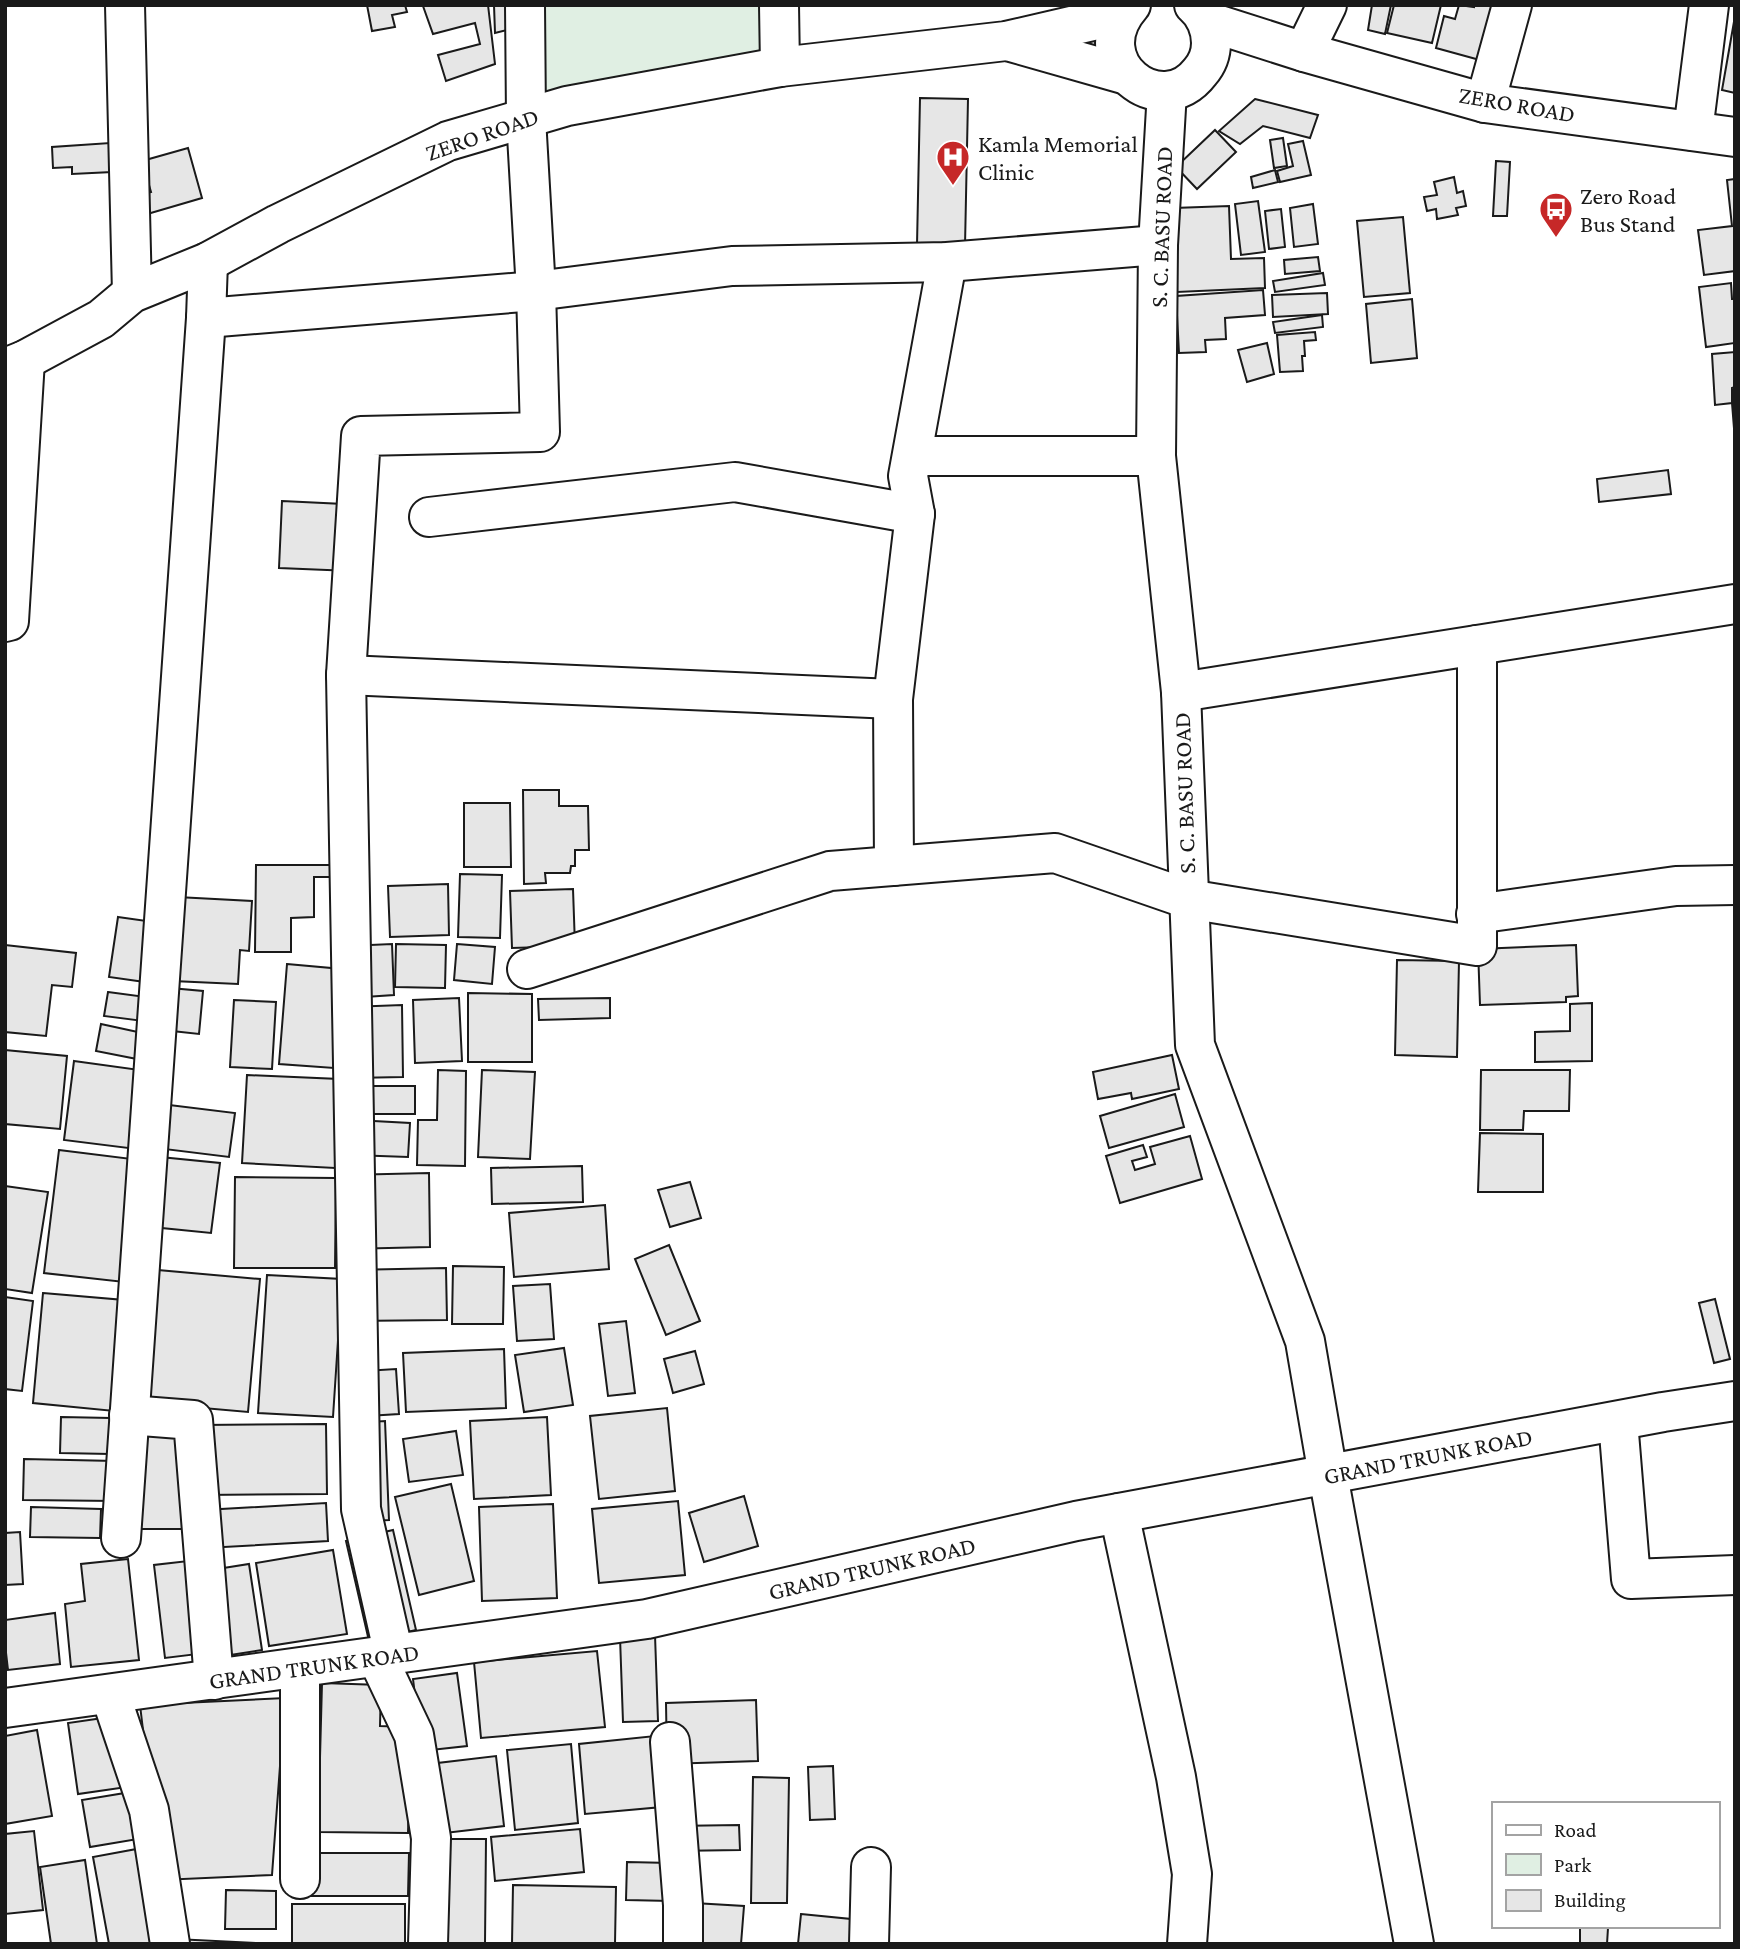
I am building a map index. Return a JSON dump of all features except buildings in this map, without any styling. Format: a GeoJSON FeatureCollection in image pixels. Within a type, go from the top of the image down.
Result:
{"type":"FeatureCollection","features":[{"type":"Feature","properties":{"kind":"street"},"geometry":{"type":"LineString","coordinates":[[125,5],[132,293]]}},
{"type":"Feature","properties":{"kind":"street"},"geometry":{"type":"LineString","coordinates":[[428,1944],[431,1838],[414,1735],[386,1656],[361,1509],[346,675],[361,436],[540,432],[536,291],[526,118],[525,5]]}},
{"type":"Feature","properties":{"kind":"street"},"geometry":{"type":"LineString","coordinates":[[779,5],[779,67]]}},
{"type":"Feature","properties":{"kind":"street"},"geometry":{"type":"LineString","coordinates":[[1304,51],[1328,5]]}},
{"type":"Feature","properties":{"kind":"street"},"geometry":{"type":"LineString","coordinates":[[1485,103],[1512,5]]}},
{"type":"Feature","properties":{"kind":"street"},"geometry":{"type":"LineString","coordinates":[[1693,131],[1709,5]]}},
{"type":"Feature","properties":{"kind":"street","name":"ZERO ROAD"},"geometry":{"type":"LineString","coordinates":[[15,364],[101,319],[132,293],[208,262],[448,141],[567,106],[779,67],[1006,41],[1127,10]]}},
{"type":"Feature","properties":{"kind":"street","name":"ZERO ROAD"},"geometry":{"type":"LineString","coordinates":[[1127,10],[1116,29],[1114,45],[1118,61],[1127,75],[1138,84],[1153,90],[1167,91],[1196,78],[1205,66],[1211,51],[1211,35],[1200,13]]}},
{"type":"Feature","properties":{"kind":"street","name":"ZERO ROAD"},"geometry":{"type":"LineString","coordinates":[[1200,13],[1304,51],[1485,103],[1735,137]]}},
{"type":"Feature","properties":{"kind":"street","name":"ZERO ROAD"},"geometry":{"type":"LineString","coordinates":[[1006,41],[1127,75]]}},
{"type":"Feature","properties":{"kind":"street","name":"ZERO ROAD"},"geometry":{"type":"LineString","coordinates":[[1205,66],[1304,51]]}},
{"type":"Feature","properties":{"kind":"street","name":"S. C. BASU ROAD"},"geometry":{"type":"LineString","coordinates":[[1167,91],[1158,245],[1156,456],[1181,692],[1195,1045],[1305,1341],[1414,1944]]}},
{"type":"Feature","properties":{"kind":"street"},"geometry":{"type":"LineString","coordinates":[[206,318],[536,291],[732,266],[947,262],[1158,245]]}},
{"type":"Feature","properties":{"kind":"street"},"geometry":{"type":"LineString","coordinates":[[121,1538],[208,262]]}},
{"type":"Feature","properties":{"kind":"street"},"geometry":{"type":"LineString","coordinates":[[894,866],[893,699],[915,514],[908,476],[947,262]]}},
{"type":"Feature","properties":{"kind":"street"},"geometry":{"type":"LineString","coordinates":[[5,622],[9,621],[15,364]]}},
{"type":"Feature","properties":{"kind":"street"},"geometry":{"type":"LineString","coordinates":[[913,456],[1156,456]]}},
{"type":"Feature","properties":{"kind":"street"},"geometry":{"type":"LineString","coordinates":[[429,517],[735,482],[915,514]]}},
{"type":"Feature","properties":{"kind":"street"},"geometry":{"type":"LineString","coordinates":[[1181,692],[1735,604]]}},
{"type":"Feature","properties":{"kind":"street"},"geometry":{"type":"LineString","coordinates":[[527,969],[830,871],[1055,853],[1188,899],[1476,946],[1477,645]]}},
{"type":"Feature","properties":{"kind":"street"},"geometry":{"type":"LineString","coordinates":[[346,675],[893,699]]}},
{"type":"Feature","properties":{"kind":"street"},"geometry":{"type":"LineString","coordinates":[[1476,914],[1676,886],[1735,885]]}},
{"type":"Feature","properties":{"kind":"street","name":"GRAND TRUNK ROAD"},"geometry":{"type":"LineString","coordinates":[[5,1708],[647,1619],[1063,1524],[1735,1401]]}},
{"type":"Feature","properties":{"kind":"street"},"geometry":{"type":"LineString","coordinates":[[129,1415],[193,1420],[214,1679]]}},
{"type":"Feature","properties":{"kind":"street"},"geometry":{"type":"LineString","coordinates":[[1618,1421],[1631,1579],[1735,1575]]}},
{"type":"Feature","properties":{"kind":"street"},"geometry":{"type":"LineString","coordinates":[[1119,1513],[1176,1777],[1192,1874],[1187,1944]]}},
{"type":"Feature","properties":{"kind":"street"},"geometry":{"type":"LineString","coordinates":[[300,1668],[300,1879]]}},
{"type":"Feature","properties":{"kind":"street"},"geometry":{"type":"LineString","coordinates":[[110,1694],[149,1810],[170,1944]]}},
{"type":"Feature","properties":{"kind":"street"},"geometry":{"type":"LineString","coordinates":[[670,1742],[683,1905],[683,1944]]}},
{"type":"Feature","properties":{"kind":"street"},"geometry":{"type":"LineString","coordinates":[[869,1944],[872,1867]]}},
{"type":"Feature","properties":{"kind":"green space"},"geometry":{"type":"Polygon","coordinates":[[[525,5],[779,5],[780,67],[526,118],[525,5]]]}},
{"type":"Feature","properties":{"kind":"place","name":"Kamla Memorial Clinic"},"geometry":{"type":"Point","coordinates":[953,187]}},
{"type":"Feature","properties":{"kind":"place","name":"Zero Road Bus Stand"},"geometry":{"type":"Point","coordinates":[1556,239]}}]}
